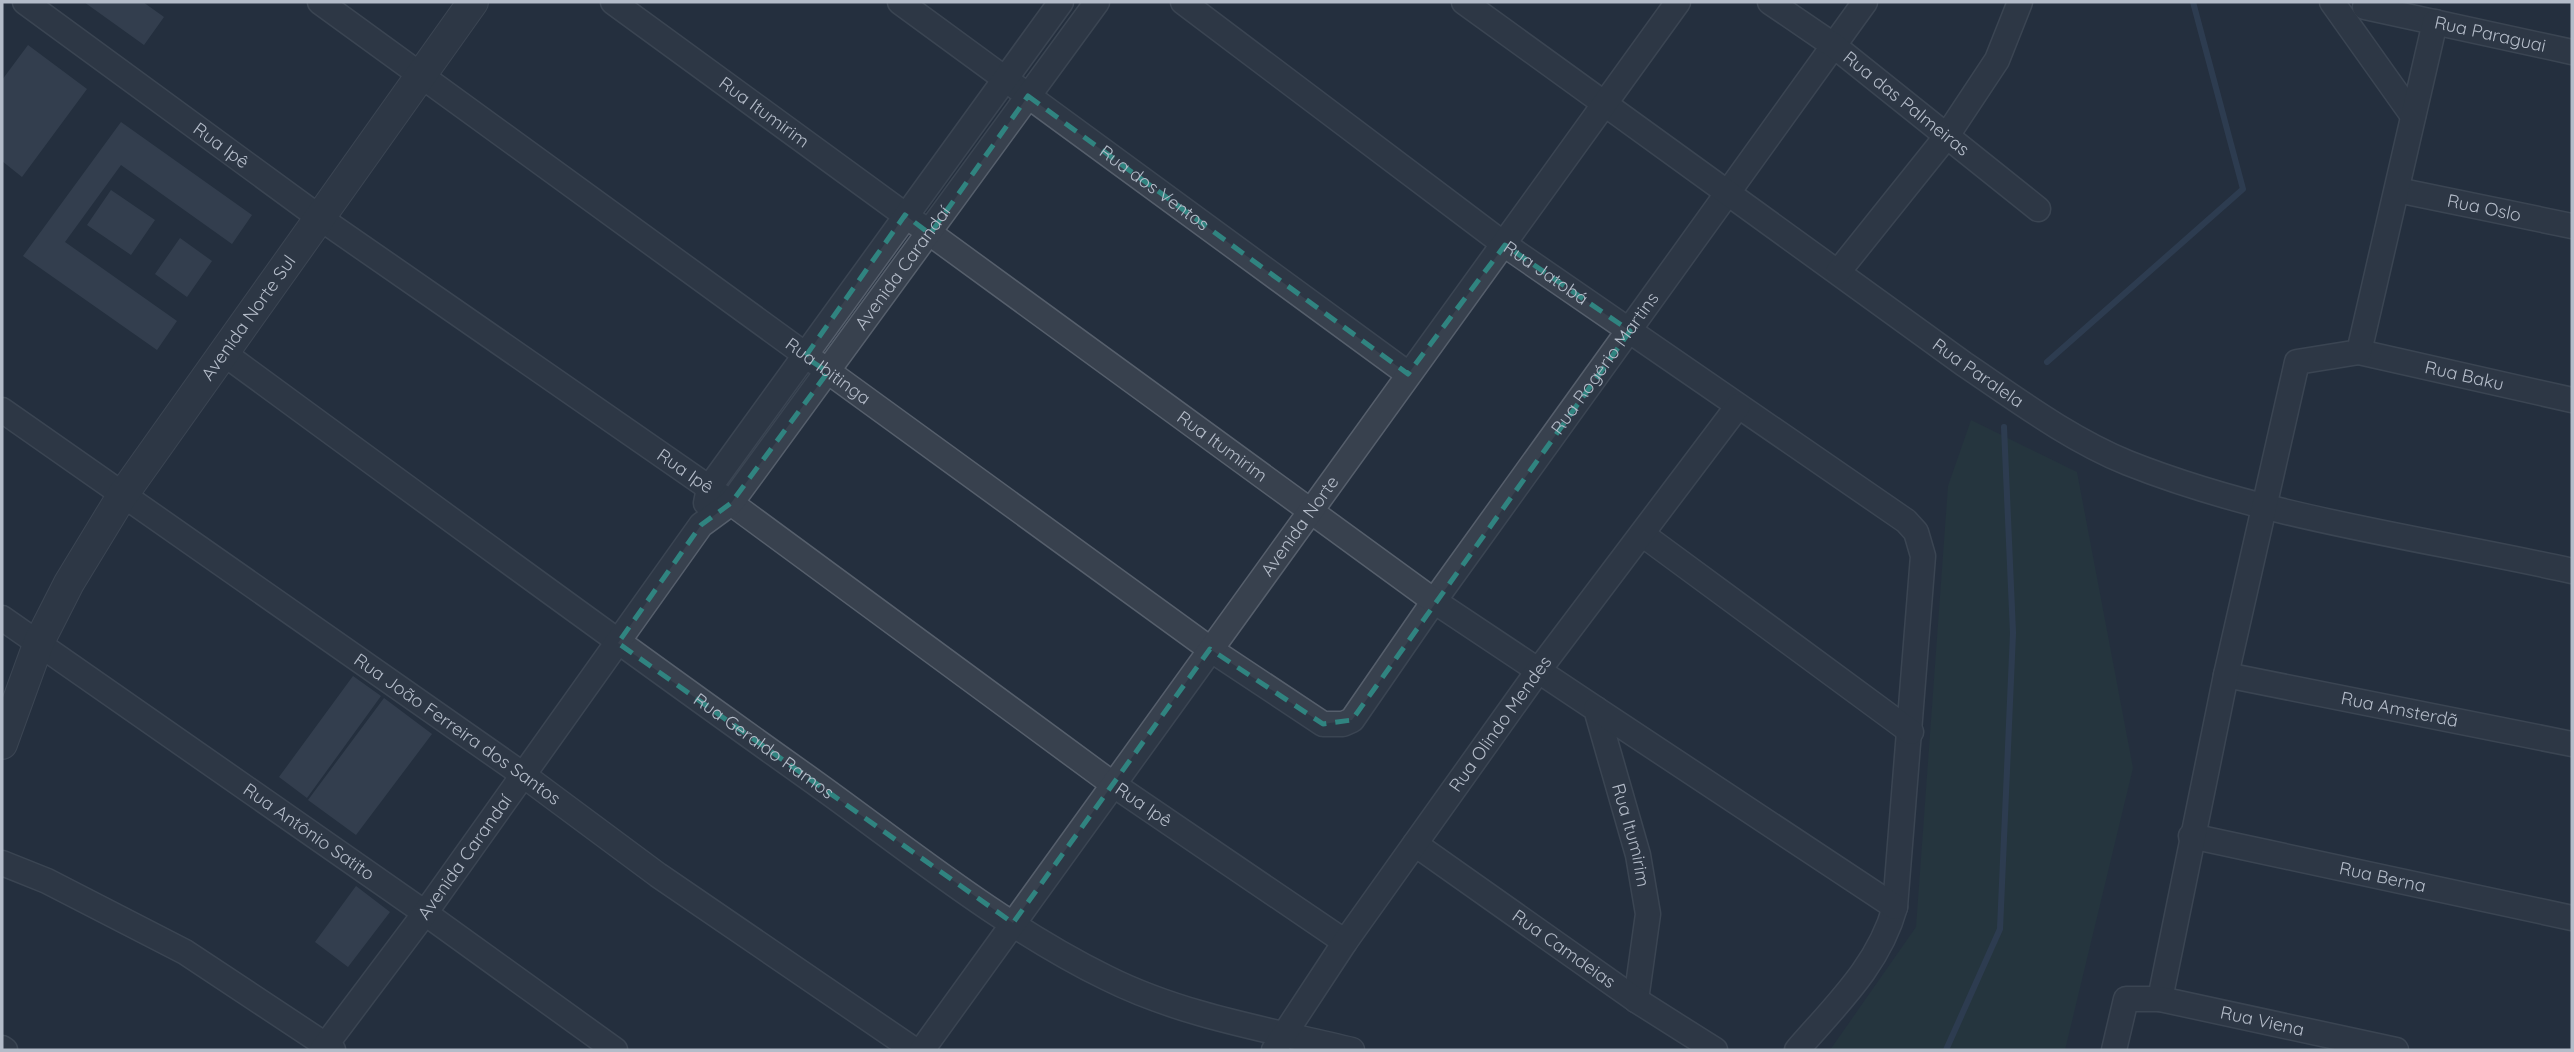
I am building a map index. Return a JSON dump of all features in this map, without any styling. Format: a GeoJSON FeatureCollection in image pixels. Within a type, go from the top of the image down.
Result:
{"type":"FeatureCollection","features":[{"type":"Feature","properties":{"kind":"street","name":"Rua Ipê"},"geometry":{"type":"LineString","coordinates":[[25,2],[320,218],[731,503],[1114,785],[1345,942]]}},
{"type":"Feature","properties":{"kind":"street","name":"Rua Ibitinga"},"geometry":{"type":"LineString","coordinates":[[320,2],[418,76],[1210,649],[1323,724],[1343,724]]}},
{"type":"Feature","properties":{"kind":"street","name":"Avenida Norte Sul"},"geometry":{"type":"LineString","coordinates":[[2,744],[39,642],[69,583],[122,496],[473,2]]}},
{"type":"Feature","properties":{"kind":"street","name":"Rua Itumirim"},"geometry":{"type":"LineString","coordinates":[[613,2],[1434,601],[1596,709],[1638,855],[1648,914],[1636,1000]]}},
{"type":"Feature","properties":{"kind":"street","name":"Rua dos Ventos"},"geometry":{"type":"LineString","coordinates":[[900,2],[1408,374]]}},
{"type":"Feature","properties":{"kind":"street","name":"Avenida Carandaí"},"geometry":{"type":"LineString","coordinates":[[701,525],[709,488],[1061,2]]}},
{"type":"Feature","properties":{"kind":"street","name":"Avenida Carandaí"},"geometry":{"type":"LineString","coordinates":[[327,1048],[701,525],[731,503],[1097,2]]}},
{"type":"Feature","properties":{"kind":"street","name":"Rua Jatobá"},"geometry":{"type":"LineString","coordinates":[[1184,2],[1504,245],[1906,521],[1916,532],[1923,556],[1911,732]]}},
{"type":"Feature","properties":{"kind":"street","name":"Rua Paralela"},"geometry":{"type":"LineString","coordinates":[[1464,2],[1964,364],[2048,420],[2126,462],[2263,506],[2572,571]]}},
{"type":"Feature","properties":{"kind":"street","name":"Avenida Norte"},"geometry":{"type":"LineString","coordinates":[[922,1050],[1678,2]]}},
{"type":"Feature","properties":{"kind":"street","name":"Rua das Palmeiras"},"geometry":{"type":"LineString","coordinates":[[1770,2],[1833,46],[2038,209]]}},
{"type":"Feature","properties":{"kind":"street","name":"Rua Rogério Martins"},"geometry":{"type":"LineString","coordinates":[[1343,724],[1352,720],[1434,601],[1865,2]]}},
{"type":"Feature","properties":{"kind":"street"},"geometry":{"type":"LineString","coordinates":[[1838,272],[1946,137],[1997,60],[2020,2]]}},
{"type":"Feature","properties":{"kind":"street"},"geometry":{"type":"LineString","coordinates":[[2332,2],[2361,10],[2413,116]]}},
{"type":"Feature","properties":{"kind":"street","name":"Rua Paraguai"},"geometry":{"type":"LineString","coordinates":[[2361,10],[2435,22],[2572,52]]}},
{"type":"Feature","properties":{"kind":"street"},"geometry":{"type":"LineString","coordinates":[[2160,999],[2191,836],[2297,362],[2359,352],[2435,22]]}},
{"type":"Feature","properties":{"kind":"street","name":"Rua Oslo"},"geometry":{"type":"LineString","coordinates":[[2397,190],[2572,226]]}},
{"type":"Feature","properties":{"kind":"street","name":"Rua Geraldo Ramos"},"geometry":{"type":"LineString","coordinates":[[222,352],[618,643],[1013,923],[1107,978],[1150,996],[1280,1042],[1352,1050]]}},
{"type":"Feature","properties":{"kind":"street","name":"Rua Baku"},"geometry":{"type":"LineString","coordinates":[[2359,352],[2572,400]]}},
{"type":"Feature","properties":{"kind":"street","name":"Rua Olindo Mendes"},"geometry":{"type":"LineString","coordinates":[[1280,1042],[1345,942],[1538,671],[1738,406]]}},
{"type":"Feature","properties":{"kind":"street","name":"Rua João Ferreira dos Santos"},"geometry":{"type":"LineString","coordinates":[[2,410],[522,774],[658,875],[914,1050]]}},
{"type":"Feature","properties":{"kind":"street"},"geometry":{"type":"LineString","coordinates":[[1642,534],[1911,732],[1895,907],[1887,936],[1869,966],[1797,1050]]}},
{"type":"Feature","properties":{"kind":"street","name":"Rua Antônio Satito"},"geometry":{"type":"LineString","coordinates":[[2,618],[425,913],[615,1050]]}},
{"type":"Feature","properties":{"kind":"street","name":"Rua Amsterdã"},"geometry":{"type":"LineString","coordinates":[[2226,675],[2572,744]]}},
{"type":"Feature","properties":{"kind":"street"},"geometry":{"type":"LineString","coordinates":[[1596,709],[1895,907]]}},
{"type":"Feature","properties":{"kind":"street","name":"Rua Berna"},"geometry":{"type":"LineString","coordinates":[[2191,836],[2572,918]]}},
{"type":"Feature","properties":{"kind":"street","name":"Rua Camdeias"},"geometry":{"type":"LineString","coordinates":[[1415,844],[1636,1000],[1715,1050]]}},
{"type":"Feature","properties":{"kind":"street"},"geometry":{"type":"LineString","coordinates":[[2,863],[47,881],[185,953],[327,1048]]}},
{"type":"Feature","properties":{"kind":"street","name":"Rua Viena"},"geometry":{"type":"LineString","coordinates":[[2114,1050],[2126,999],[2160,999],[2396,1050]]}},
{"type":"Feature","properties":{"kind":"highlighted area"},"geometry":{"type":"Polygon","coordinates":[[[1028,96],[1408,374],[1505,245],[1630,331],[1352,720],[1323,724],[1210,649],[1013,923],[618,643],[701,525],[731,503],[828,372],[805,357],[905,215],[930,234],[1028,96]]]}},
{"type":"Feature","properties":{"kind":"green space"},"geometry":{"type":"Polygon","coordinates":[[[1971,420],[2077,472],[2133,768],[2065,1050],[1830,1050],[1916,927],[1948,486],[1971,420]]]}},
{"type":"Feature","properties":{"kind":"building"},"geometry":{"type":"Polygon","coordinates":[[[84,2],[143,2],[164,17],[144,45],[84,2]]]}},
{"type":"Feature","properties":{"kind":"building"},"geometry":{"type":"Polygon","coordinates":[[[28,45],[87,89],[22,177],[2,161],[2,80],[28,45]]]}},
{"type":"Feature","properties":{"kind":"building"},"geometry":{"type":"Polygon","coordinates":[[[121,122],[252,215],[232,244],[121,165],[65,242],[177,321],[157,350],[23,256],[121,122]]]}},
{"type":"Feature","properties":{"kind":"building"},"geometry":{"type":"Polygon","coordinates":[[[111,190],[155,220],[131,255],[87,225],[111,190]]]}},
{"type":"Feature","properties":{"kind":"building"},"geometry":{"type":"Polygon","coordinates":[[[180,238],[212,261],[187,297],[155,274],[180,238]]]}},
{"type":"Feature","properties":{"kind":"building"},"geometry":{"type":"Polygon","coordinates":[[[353,676],[381,696],[307,798],[279,777],[353,676]]]}},
{"type":"Feature","properties":{"kind":"building"},"geometry":{"type":"Polygon","coordinates":[[[384,698],[432,734],[356,835],[308,800],[384,698]]]}},
{"type":"Feature","properties":{"kind":"building"},"geometry":{"type":"Polygon","coordinates":[[[356,886],[390,912],[348,967],[315,942],[356,886]]]}},
{"type":"Feature","properties":{"kind":"waterway"},"geometry":{"type":"LineString","coordinates":[[2047,362],[2243,189],[2193,2]]}},
{"type":"Feature","properties":{"kind":"waterway"},"geometry":{"type":"LineString","coordinates":[[1946,1050],[2000,929],[2013,633],[2004,427]]}}]}
